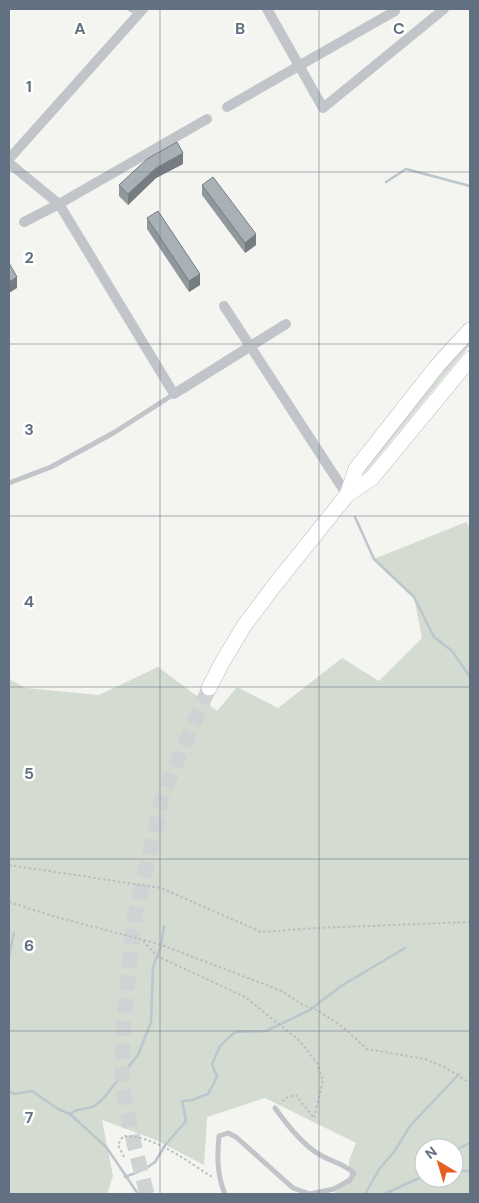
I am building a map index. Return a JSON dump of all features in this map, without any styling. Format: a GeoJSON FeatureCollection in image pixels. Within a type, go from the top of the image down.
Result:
{"type":"FeatureCollection","features":[{"type":"Feature","properties":{"kind":"main road"},"geometry":{"type":"LineString","coordinates":[[209,688],[244,626],[346,495],[356,469],[437,366],[470,330]]}},
{"type":"Feature","properties":{"kind":"main road"},"geometry":{"type":"LineString","coordinates":[[346,495],[372,478],[470,359]]}},
{"type":"Feature","properties":{"kind":"street"},"geometry":{"type":"LineString","coordinates":[[267,9],[298,67],[323,108],[444,9]]}},
{"type":"Feature","properties":{"kind":"street"},"geometry":{"type":"LineString","coordinates":[[9,159],[137,11]]}},
{"type":"Feature","properties":{"kind":"street"},"geometry":{"type":"LineString","coordinates":[[227,107],[395,11]]}},
{"type":"Feature","properties":{"kind":"street"},"geometry":{"type":"LineString","coordinates":[[24,222],[207,119]]}},
{"type":"Feature","properties":{"kind":"street"},"geometry":{"type":"LineString","coordinates":[[9,163],[59,204],[174,394],[286,324]]}},
{"type":"Feature","properties":{"kind":"street"},"geometry":{"type":"LineString","coordinates":[[224,306],[346,495]]}},
{"type":"Feature","properties":{"kind":"lane"},"geometry":{"type":"LineString","coordinates":[[9,483],[51,467],[115,432],[174,394]]}},
{"type":"Feature","properties":{"kind":"lane"},"geometry":{"type":"LineString","coordinates":[[225,1194],[220,1183],[217,1153],[219,1136],[228,1133],[236,1137],[293,1188],[310,1194],[334,1189],[350,1180],[354,1173],[345,1166],[321,1156],[305,1143],[285,1122],[275,1108]]}},
{"type":"Feature","properties":{"kind":"path"},"geometry":{"type":"LineString","coordinates":[[9,865],[161,888],[261,932],[470,922]]}},
{"type":"Feature","properties":{"kind":"path"},"geometry":{"type":"LineString","coordinates":[[9,902],[56,917],[161,945],[282,991],[303,1005],[319,1011],[344,1028],[367,1049],[425,1059],[444,1067],[470,1083]]}},
{"type":"Feature","properties":{"kind":"path"},"geometry":{"type":"LineString","coordinates":[[141,939],[156,955],[245,997],[300,1041],[317,1063],[324,1080],[314,1118],[296,1095],[288,1096],[275,1108]]}},
{"type":"Feature","properties":{"kind":"path"},"geometry":{"type":"LineString","coordinates":[[124,1157],[118,1145],[123,1136],[134,1136],[179,1156],[220,1183]]}},
{"type":"Feature","properties":{"kind":"shaded area"},"geometry":{"type":"Polygon","coordinates":[[[470,335],[470,345],[363,475],[378,447],[470,335]]]}},
{"type":"Feature","properties":{"kind":"shaded area"},"geometry":{"type":"Polygon","coordinates":[[[466,522],[470,528],[470,1194],[333,1194],[350,1181],[349,1160],[356,1143],[265,1098],[207,1117],[204,1165],[156,1140],[102,1120],[113,1176],[107,1194],[9,1194],[9,679],[26,688],[99,695],[158,667],[217,711],[237,687],[278,708],[342,658],[379,681],[422,638],[414,597],[374,559],[466,522]]]}},
{"type":"Feature","properties":{"kind":"building"},"geometry":{"type":"Polygon","coordinates":[[[177,142],[183,153],[156,168],[128,194],[119,185],[147,159],[177,142]]]}},
{"type":"Feature","properties":{"kind":"building"},"geometry":{"type":"Polygon","coordinates":[[[213,177],[256,234],[245,243],[202,185],[213,177]]]}},
{"type":"Feature","properties":{"kind":"building"},"geometry":{"type":"Polygon","coordinates":[[[158,211],[200,274],[189,281],[147,218],[158,211]]]}},
{"type":"Feature","properties":{"kind":"building"},"geometry":{"type":"Polygon","coordinates":[[[9,263],[17,277],[9,282],[9,263]]]}},
{"type":"Feature","properties":{"kind":"waterway"},"geometry":{"type":"LineString","coordinates":[[386,182],[406,169],[470,186]]}},
{"type":"Feature","properties":{"kind":"waterway"},"geometry":{"type":"LineString","coordinates":[[355,517],[374,559],[414,597],[434,637],[452,651],[470,677]]}},
{"type":"Feature","properties":{"kind":"waterway"},"geometry":{"type":"LineString","coordinates":[[70,1114],[77,1110],[93,1107],[103,1099],[138,1055],[151,1022],[153,967],[161,946],[164,926]]}},
{"type":"Feature","properties":{"kind":"waterway"},"geometry":{"type":"LineString","coordinates":[[9,956],[14,933]]}},
{"type":"Feature","properties":{"kind":"waterway"},"geometry":{"type":"LineString","coordinates":[[125,1177],[145,1169],[155,1162],[166,1144],[186,1121],[182,1101],[192,1100],[208,1094],[217,1077],[212,1064],[220,1046],[235,1032],[266,1031],[310,1010],[341,986],[405,948]]}},
{"type":"Feature","properties":{"kind":"waterway"},"geometry":{"type":"LineString","coordinates":[[365,1194],[380,1168],[394,1152],[410,1126],[459,1074]]}},
{"type":"Feature","properties":{"kind":"waterway"},"geometry":{"type":"LineString","coordinates":[[9,1091],[14,1094],[32,1091],[58,1109],[70,1114],[107,1148],[138,1194]]}},
{"type":"Feature","properties":{"kind":"waterway"},"geometry":{"type":"LineString","coordinates":[[464,1146],[470,1143]]}},
{"type":"Feature","properties":{"kind":"waterway"},"geometry":{"type":"LineString","coordinates":[[464,1171],[470,1171]]}},
{"type":"Feature","properties":{"kind":"waterway"},"geometry":{"type":"LineString","coordinates":[[384,1194],[414,1180]]}},
{"type":"Feature","properties":{"kind":"tunnel"},"geometry":{"type":"LineString","coordinates":[[147,1194],[122,1087],[123,1031],[134,920],[163,794],[209,688]]}}]}
